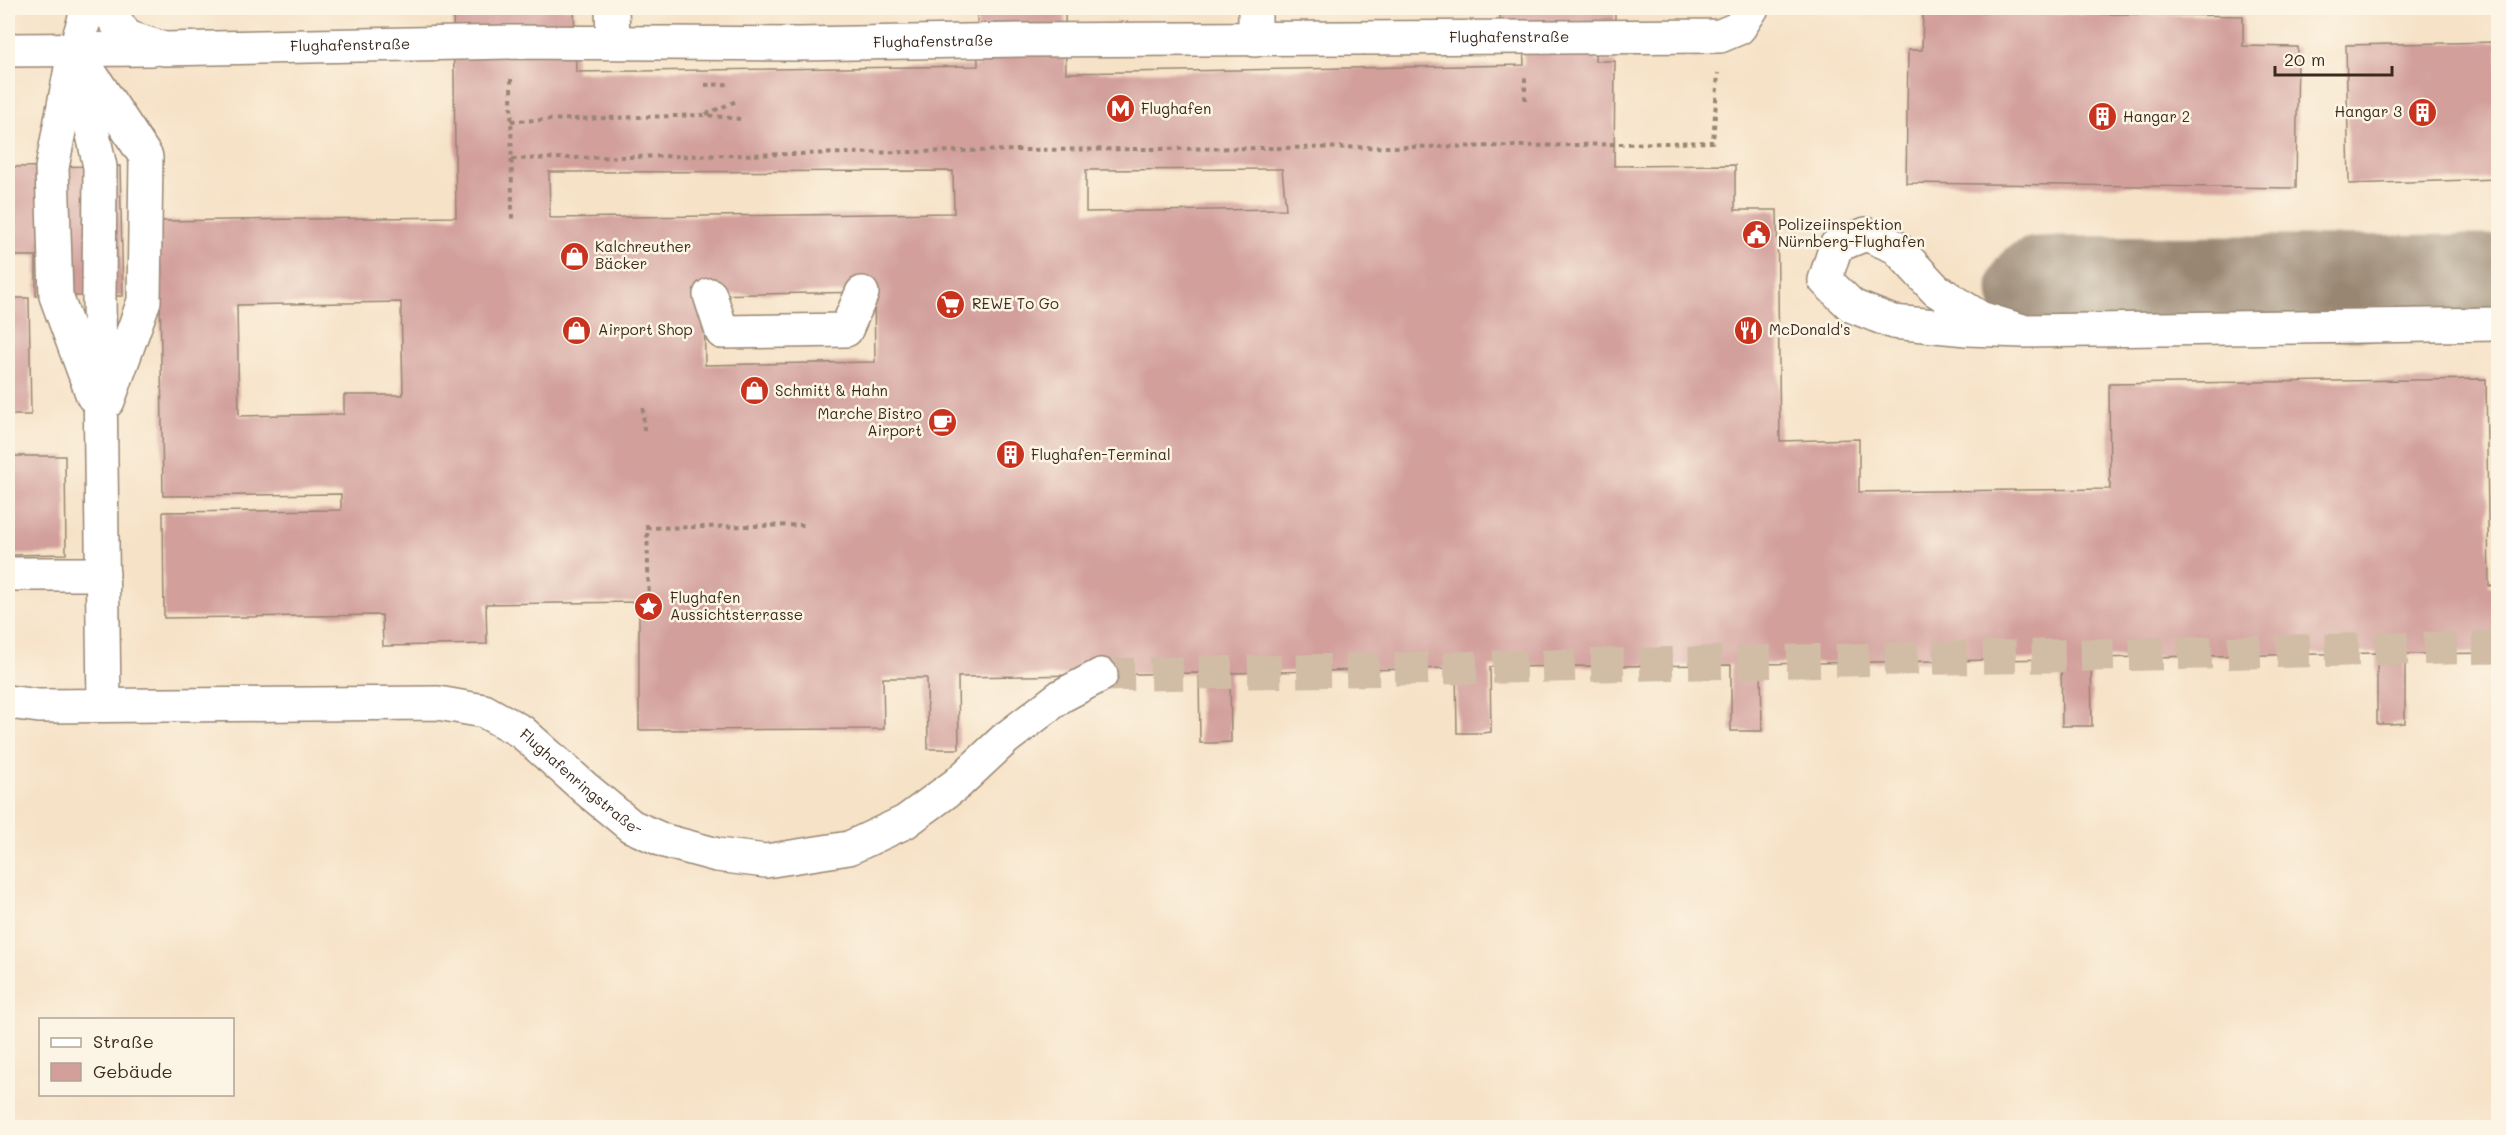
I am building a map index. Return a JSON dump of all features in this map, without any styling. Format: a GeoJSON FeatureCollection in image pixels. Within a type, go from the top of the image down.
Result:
{"type":"FeatureCollection","features":[{"type":"Feature","properties":{"kind":"street"},"geometry":{"type":"LineString","coordinates":[[91,8],[85,18],[75,50],[52,168],[56,296],[101,420]]}},
{"type":"Feature","properties":{"kind":"street","name":"Flughafenstraße"},"geometry":{"type":"LineString","coordinates":[[106,8],[127,37],[164,49],[511,42],[800,44],[1021,40],[1255,23],[1720,36]]}},
{"type":"Feature","properties":{"kind":"street"},"geometry":{"type":"LineString","coordinates":[[612,8],[613,42]]}},
{"type":"Feature","properties":{"kind":"street"},"geometry":{"type":"LineString","coordinates":[[1720,36],[1739,28],[1752,8]]}},
{"type":"Feature","properties":{"kind":"street"},"geometry":{"type":"LineString","coordinates":[[8,50],[164,49]]}},
{"type":"Feature","properties":{"kind":"street"},"geometry":{"type":"LineString","coordinates":[[75,50],[146,157],[144,301],[101,420]]}},
{"type":"Feature","properties":{"kind":"street"},"geometry":{"type":"LineString","coordinates":[[75,50],[100,167],[105,705]]}},
{"type":"Feature","properties":{"kind":"street"},"geometry":{"type":"LineString","coordinates":[[2023,331],[1980,318],[1936,290],[1896,247],[1866,234],[1836,246],[1825,280],[1852,306],[1893,322],[1967,329],[2023,331],[2499,324]]}},
{"type":"Feature","properties":{"kind":"street"},"geometry":{"type":"LineString","coordinates":[[710,295],[722,332],[846,330],[862,293]]}},
{"type":"Feature","properties":{"kind":"street"},"geometry":{"type":"LineString","coordinates":[[8,574],[103,574]]}},
{"type":"Feature","properties":{"kind":"street","name":"Flughafenringstraße-"},"geometry":{"type":"LineString","coordinates":[[8,702],[39,706],[438,703],[484,711],[522,732],[631,826],[665,841],[717,855],[766,861],[849,848],[905,822],[957,784],[1005,739],[1061,696],[1101,675]]}},
{"type":"Feature","properties":{"kind":"path"},"geometry":{"type":"LineString","coordinates":[[512,159],[1020,150],[1527,146],[1713,142],[1720,36]]}},
{"type":"Feature","properties":{"kind":"path"},"geometry":{"type":"LineString","coordinates":[[511,42],[512,219]]}},
{"type":"Feature","properties":{"kind":"path"},"geometry":{"type":"LineString","coordinates":[[705,84],[729,84]]}},
{"type":"Feature","properties":{"kind":"path"},"geometry":{"type":"LineString","coordinates":[[706,115],[739,100]]}},
{"type":"Feature","properties":{"kind":"path"},"geometry":{"type":"LineString","coordinates":[[511,120],[706,115],[740,119]]}},
{"type":"Feature","properties":{"kind":"path"},"geometry":{"type":"LineString","coordinates":[[643,409],[644,432]]}},
{"type":"Feature","properties":{"kind":"path"},"geometry":{"type":"LineString","coordinates":[[649,607],[647,526],[804,525]]}},
{"type":"Feature","properties":{"kind":"building","name":"Flughafen-Terminal"},"geometry":{"type":"Polygon","coordinates":[[[453,8],[574,8],[576,72],[978,66],[977,8],[1065,8],[1066,73],[1524,65],[1523,37],[1501,37],[1500,8],[1615,8],[1615,36],[1596,36],[1595,61],[1615,61],[1614,166],[1735,165],[1735,210],[1777,210],[1780,441],[1859,439],[1859,492],[2110,489],[2109,384],[2486,379],[2489,586],[2498,586],[2498,653],[2405,654],[2405,723],[2390,724],[2377,724],[2377,653],[2091,658],[2092,726],[2062,726],[2061,659],[1761,664],[1762,731],[1731,731],[1731,665],[1490,667],[1491,732],[1482,733],[1457,733],[1456,668],[1230,673],[1231,742],[1213,743],[1200,743],[1199,673],[958,677],[959,749],[928,749],[927,678],[883,678],[884,729],[639,730],[639,602],[486,604],[487,644],[383,646],[382,615],[164,618],[163,512],[341,510],[341,494],[163,496],[159,221],[456,217],[453,8]],[[1282,169],[1086,170],[1086,212],[1286,209],[1282,169]],[[953,171],[549,172],[550,218],[954,213],[953,171]],[[874,292],[704,295],[705,365],[875,362],[874,292]],[[401,302],[237,305],[239,416],[344,414],[344,395],[403,395],[401,302]]]}},
{"type":"Feature","properties":{"kind":"building","name":"Hangar 2"},"geometry":{"type":"Polygon","coordinates":[[[1923,11],[2243,16],[2243,46],[2298,47],[2296,188],[1906,183],[1908,50],[1922,50],[1923,11]]]}},
{"type":"Feature","properties":{"kind":"building","name":"Hangar 3"},"geometry":{"type":"Polygon","coordinates":[[[2498,42],[2498,179],[2349,184],[2346,45],[2498,42]]]}},
{"type":"Feature","properties":{"kind":"building"},"geometry":{"type":"Polygon","coordinates":[[[120,166],[123,296],[36,296],[36,256],[8,256],[8,167],[120,166]]]}},
{"type":"Feature","properties":{"kind":"building"},"geometry":{"type":"Polygon","coordinates":[[[8,298],[29,298],[31,415],[8,415],[8,298]]]}},
{"type":"Feature","properties":{"kind":"building"},"geometry":{"type":"Polygon","coordinates":[[[8,456],[65,456],[66,554],[8,555],[8,456]]]}},
{"type":"Feature","properties":{"kind":"taxiway"},"geometry":{"type":"LineString","coordinates":[[2040,289],[2498,287]]}},
{"type":"Feature","properties":{"kind":"tunnel"},"geometry":{"type":"LineString","coordinates":[[1101,675],[2498,647]]}},
{"type":"Feature","properties":{"kind":"place","name":"Flughafen"},"geometry":{"type":"Point","coordinates":[1120,109]}},
{"type":"Feature","properties":{"kind":"place","name":"Hangar 3"},"geometry":{"type":"Point","coordinates":[2423,112]}},
{"type":"Feature","properties":{"kind":"place","name":"Hangar 2"},"geometry":{"type":"Point","coordinates":[2102,117]}},
{"type":"Feature","properties":{"kind":"place","name":"Polizeiinspektion Nürnberg-Flughafen"},"geometry":{"type":"Point","coordinates":[1757,234]}},
{"type":"Feature","properties":{"kind":"place","name":"Kalchreuther Bäcker"},"geometry":{"type":"Point","coordinates":[574,256]}},
{"type":"Feature","properties":{"kind":"place","name":"REWE To Go"},"geometry":{"type":"Point","coordinates":[951,304]}},
{"type":"Feature","properties":{"kind":"place","name":"Airport Shop"},"geometry":{"type":"Point","coordinates":[577,330]}},
{"type":"Feature","properties":{"kind":"place","name":"McDonald's"},"geometry":{"type":"Point","coordinates":[1748,330]}},
{"type":"Feature","properties":{"kind":"place","name":"Schmitt & Hahn"},"geometry":{"type":"Point","coordinates":[754,391]}},
{"type":"Feature","properties":{"kind":"place","name":"Marche Bistro Airport"},"geometry":{"type":"Point","coordinates":[943,423]}},
{"type":"Feature","properties":{"kind":"place","name":"Flughafen-Terminal"},"geometry":{"type":"Point","coordinates":[1010,455]}},
{"type":"Feature","properties":{"kind":"place","name":"Flughafen Aussichtsterrasse"},"geometry":{"type":"Point","coordinates":[649,607]}}]}
